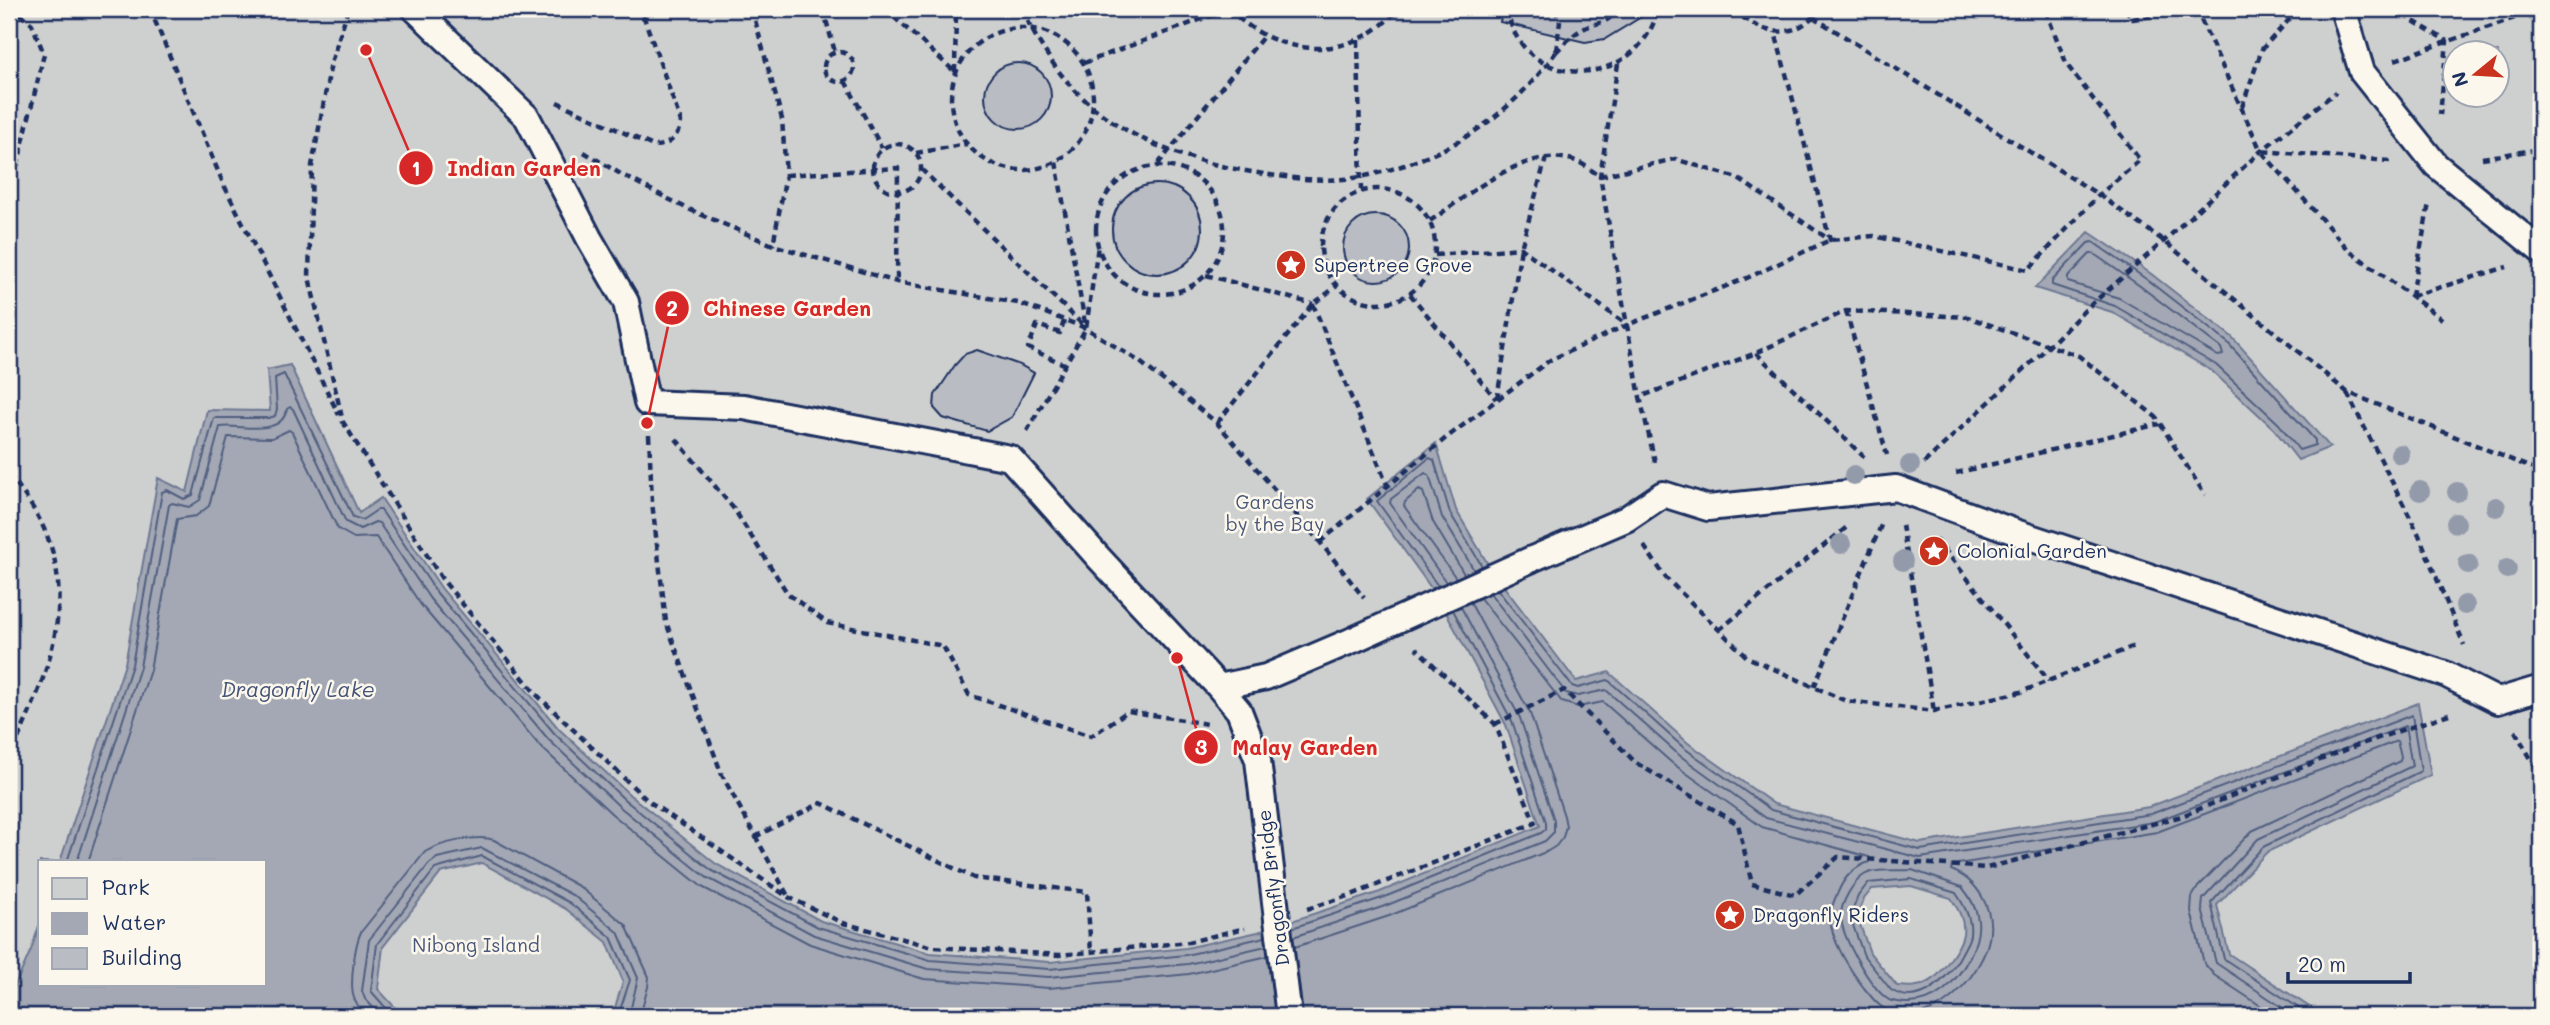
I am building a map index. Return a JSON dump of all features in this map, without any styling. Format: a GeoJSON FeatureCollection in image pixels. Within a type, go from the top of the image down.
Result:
{"type":"FeatureCollection","features":[{"type":"Feature","properties":{"kind":"street"},"geometry":{"type":"LineString","coordinates":[[415,9],[527,117],[625,302],[647,403],[744,407],[1010,458]]}},
{"type":"Feature","properties":{"kind":"street"},"geometry":{"type":"LineString","coordinates":[[2343,9],[2362,72],[2436,165],[2541,251]]}},
{"type":"Feature","properties":{"kind":"street","name":"Dragonfly Bridge"},"geometry":{"type":"LineString","coordinates":[[1010,458],[1239,711],[1258,760],[1289,1016]]}},
{"type":"Feature","properties":{"kind":"street"},"geometry":{"type":"LineString","coordinates":[[1219,687],[1266,677],[1353,640],[1626,519],[1663,494],[1708,508],[1896,488],[2031,537],[2445,674],[2498,701],[2541,688]]}},
{"type":"Feature","properties":{"kind":"path"},"geometry":{"type":"LineString","coordinates":[[9,201],[44,54],[32,24],[14,9]]}},
{"type":"Feature","properties":{"kind":"path"},"geometry":{"type":"LineString","coordinates":[[150,9],[223,183],[343,422],[442,579],[537,695],[647,800],[788,897],[843,923],[933,947],[1060,955],[1189,942],[1247,928]]}},
{"type":"Feature","properties":{"kind":"path"},"geometry":{"type":"LineString","coordinates":[[343,422],[309,277],[313,166],[331,63],[348,9]]}},
{"type":"Feature","properties":{"kind":"path"},"geometry":{"type":"LineString","coordinates":[[549,98],[653,146],[669,143],[675,138],[681,122],[641,9]]}},
{"type":"Feature","properties":{"kind":"path"},"geometry":{"type":"LineString","coordinates":[[752,9],[782,119],[786,175],[773,245]]}},
{"type":"Feature","properties":{"kind":"path"},"geometry":{"type":"LineString","coordinates":[[823,9],[835,52]]}},
{"type":"Feature","properties":{"kind":"path"},"geometry":{"type":"LineString","coordinates":[[885,9],[955,72]]}},
{"type":"Feature","properties":{"kind":"path"},"geometry":{"type":"LineString","coordinates":[[955,72],[969,50],[991,34],[1016,27],[1043,30],[1067,43],[1084,63],[1092,85],[1093,108],[1087,130],[1074,148],[1056,162],[1033,170],[1008,169],[985,161],[967,144],[954,122],[950,98],[955,72],[956,9]]}},
{"type":"Feature","properties":{"kind":"path"},"geometry":{"type":"LineString","coordinates":[[1024,9],[1032,31],[1055,67],[1071,88],[1104,117],[1142,139],[1189,157],[1233,170],[1293,178],[1362,176],[1436,153],[1468,137],[1492,121],[1529,86],[1556,52],[1579,32],[1586,27],[1600,25],[1618,9]]}},
{"type":"Feature","properties":{"kind":"path"},"geometry":{"type":"LineString","coordinates":[[1084,63],[1229,9],[1263,37],[1294,47],[1326,48],[1358,40],[1387,22],[1398,9]]}},
{"type":"Feature","properties":{"kind":"path"},"geometry":{"type":"LineString","coordinates":[[1507,9],[1509,23],[1522,45],[1543,62],[1567,72],[1593,72],[1618,64],[1636,50],[1650,32],[1658,9]]}},
{"type":"Feature","properties":{"kind":"path"},"geometry":{"type":"LineString","coordinates":[[1555,9],[1560,22],[1556,52]]}},
{"type":"Feature","properties":{"kind":"path"},"geometry":{"type":"LineString","coordinates":[[1734,9],[1746,21],[1760,29],[1775,32],[1802,26],[1819,9]]}},
{"type":"Feature","properties":{"kind":"path"},"geometry":{"type":"LineString","coordinates":[[1320,542],[1446,438],[1550,360],[1627,325],[1747,278],[1830,240],[1874,236],[2028,270],[2099,195],[2140,160],[2067,65],[2045,9]]}},
{"type":"Feature","properties":{"kind":"path"},"geometry":{"type":"LineString","coordinates":[[2125,9],[2133,19],[2197,9],[2261,150],[2349,250],[2442,319]]}},
{"type":"Feature","properties":{"kind":"path"},"geometry":{"type":"LineString","coordinates":[[2242,108],[2262,49],[2298,9]]}},
{"type":"Feature","properties":{"kind":"path"},"geometry":{"type":"LineString","coordinates":[[2085,310],[2261,150],[2362,72],[2527,12],[2541,27]]}},
{"type":"Feature","properties":{"kind":"path"},"geometry":{"type":"LineString","coordinates":[[1813,17],[2099,195],[2164,241],[2347,392],[2541,472]]}},
{"type":"Feature","properties":{"kind":"path"},"geometry":{"type":"LineString","coordinates":[[1775,32],[1830,240]]}},
{"type":"Feature","properties":{"kind":"path"},"geometry":{"type":"LineString","coordinates":[[1157,165],[1263,37]]}},
{"type":"Feature","properties":{"kind":"path"},"geometry":{"type":"LineString","coordinates":[[1358,40],[1361,190]]}},
{"type":"Feature","properties":{"kind":"path"},"geometry":{"type":"LineString","coordinates":[[835,52],[847,54],[854,63],[853,74],[845,81],[834,82],[825,73],[825,60],[835,52]]}},
{"type":"Feature","properties":{"kind":"path"},"geometry":{"type":"LineString","coordinates":[[1618,64],[1600,176],[1640,397],[1663,494]]}},
{"type":"Feature","properties":{"kind":"path"},"geometry":{"type":"LineString","coordinates":[[845,81],[882,148]]}},
{"type":"Feature","properties":{"kind":"path"},"geometry":{"type":"LineString","coordinates":[[921,169],[914,185],[897,193],[879,186],[874,178],[874,157],[890,144],[909,146],[916,153],[921,169],[1086,328],[1140,362],[1217,423],[1369,603]]}},
{"type":"Feature","properties":{"kind":"path"},"geometry":{"type":"LineString","coordinates":[[916,153],[967,144]]}},
{"type":"Feature","properties":{"kind":"path"},"geometry":{"type":"LineString","coordinates":[[2261,150],[2436,165],[2541,149]]}},
{"type":"Feature","properties":{"kind":"path"},"geometry":{"type":"LineString","coordinates":[[581,150],[686,208],[773,245],[897,282],[1018,303],[1086,328]]}},
{"type":"Feature","properties":{"kind":"path"},"geometry":{"type":"LineString","coordinates":[[1430,221],[1514,166],[1546,158],[1576,161],[1600,176],[1675,159],[1737,178],[1830,240]]}},
{"type":"Feature","properties":{"kind":"path"},"geometry":{"type":"LineString","coordinates":[[1497,400],[1521,248],[1546,158]]}},
{"type":"Feature","properties":{"kind":"path"},"geometry":{"type":"LineString","coordinates":[[1056,162],[1086,328]]}},
{"type":"Feature","properties":{"kind":"path"},"geometry":{"type":"LineString","coordinates":[[1010,458],[1086,328],[1098,245],[1097,222],[1103,200],[1117,183],[1135,170],[1157,165],[1183,169],[1204,183],[1219,204],[1225,228],[1220,254],[1206,275],[1187,288],[1166,294],[1144,292],[1123,282],[1107,266],[1098,245]]}},
{"type":"Feature","properties":{"kind":"path"},"geometry":{"type":"LineString","coordinates":[[786,175],[898,168],[897,282]]}},
{"type":"Feature","properties":{"kind":"path"},"geometry":{"type":"LineString","coordinates":[[1381,188],[1401,192],[1417,204],[1430,221],[1435,240],[1433,264],[1423,282],[1410,294],[1381,304],[1351,297],[1337,286],[1326,270],[1321,239],[1329,215],[1342,200],[1361,190],[1381,188]]}},
{"type":"Feature","properties":{"kind":"path"},"geometry":{"type":"LineString","coordinates":[[1435,255],[1521,248],[1627,325]]}},
{"type":"Feature","properties":{"kind":"path"},"geometry":{"type":"LineString","coordinates":[[2412,296],[2515,265]]}},
{"type":"Feature","properties":{"kind":"path"},"geometry":{"type":"LineString","coordinates":[[1206,275],[1313,304]]}},
{"type":"Feature","properties":{"kind":"path"},"geometry":{"type":"LineString","coordinates":[[1217,423],[1313,304],[1337,286]]}},
{"type":"Feature","properties":{"kind":"path"},"geometry":{"type":"LineString","coordinates":[[1410,294],[1497,400]]}},
{"type":"Feature","properties":{"kind":"path"},"geometry":{"type":"LineString","coordinates":[[1313,304],[1388,487]]}},
{"type":"Feature","properties":{"kind":"path"},"geometry":{"type":"LineString","coordinates":[[1640,397],[1756,353],[1846,311],[1968,317],[2079,356],[2156,417],[2205,495]]}},
{"type":"Feature","properties":{"kind":"path"},"geometry":{"type":"LineString","coordinates":[[1814,687],[1896,488],[1846,311]]}},
{"type":"Feature","properties":{"kind":"path"},"geometry":{"type":"LineString","coordinates":[[1064,321],[1060,333],[1037,325],[1028,348],[1066,365]]}},
{"type":"Feature","properties":{"kind":"path"},"geometry":{"type":"LineString","coordinates":[[1756,353],[1896,488]]}},
{"type":"Feature","properties":{"kind":"path"},"geometry":{"type":"LineString","coordinates":[[2347,392],[2419,535],[2462,642],[2469,653]]}},
{"type":"Feature","properties":{"kind":"path"},"geometry":{"type":"LineString","coordinates":[[647,403],[652,502],[666,622],[722,775],[788,897]]}},
{"type":"Feature","properties":{"kind":"path"},"geometry":{"type":"LineString","coordinates":[[647,403],[734,509],[788,594],[827,623],[943,646],[969,695],[1091,736],[1128,712],[1247,731]]}},
{"type":"Feature","properties":{"kind":"path"},"geometry":{"type":"LineString","coordinates":[[1949,475],[2159,424]]}},
{"type":"Feature","properties":{"kind":"path"},"geometry":{"type":"LineString","coordinates":[[9,475],[44,525],[58,570],[58,619],[44,681],[10,753]]}},
{"type":"Feature","properties":{"kind":"path"},"geometry":{"type":"LineString","coordinates":[[9,486],[15,482]]}},
{"type":"Feature","properties":{"kind":"path"},"geometry":{"type":"LineString","coordinates":[[1626,519],[1665,578],[1747,657],[1846,701],[1934,711],[2021,692],[2137,645]]}},
{"type":"Feature","properties":{"kind":"path"},"geometry":{"type":"LineString","coordinates":[[1719,629],[1854,522]]}},
{"type":"Feature","properties":{"kind":"path"},"geometry":{"type":"LineString","coordinates":[[1930,531],[2049,681]]}},
{"type":"Feature","properties":{"kind":"path"},"geometry":{"type":"LineString","coordinates":[[1297,913],[1354,894],[1535,822],[1495,724],[1408,640]]}},
{"type":"Feature","properties":{"kind":"path"},"geometry":{"type":"LineString","coordinates":[[1495,724],[1564,690],[1636,763],[1738,824],[1752,884],[1795,895],[1838,857],[1986,868],[2182,816],[2352,747],[2460,710]]}},
{"type":"Feature","properties":{"kind":"path"},"geometry":{"type":"LineString","coordinates":[[2498,701],[2541,776]]}},
{"type":"Feature","properties":{"kind":"path"},"geometry":{"type":"LineString","coordinates":[[755,837],[821,803],[974,878],[1087,892],[1091,952]]}},
{"type":"Feature","properties":{"kind":"green space","name":"Gardens by the Bay"},"geometry":{"type":"Polygon","coordinates":[[[9,9],[2541,9],[2541,1016],[9,1016],[9,9]]]}},
{"type":"Feature","properties":{"kind":"water"},"geometry":{"type":"Polygon","coordinates":[[[2089,232],[2150,273],[2232,337],[2330,447],[2298,460],[2274,429],[2212,371],[2112,312],[2035,288],[2089,232]]]}},
{"type":"Feature","properties":{"kind":"water","name":"Dragonfly Lake"},"geometry":{"type":"Polygon","coordinates":[[[290,365],[359,513],[381,498],[442,589],[559,729],[630,795],[716,864],[821,921],[930,953],[1050,962],[1186,948],[1258,932],[1380,892],[1540,826],[1506,725],[1439,599],[1367,499],[1436,443],[1456,510],[1492,571],[1576,681],[1609,672],[1688,743],[1774,804],[1920,843],[2149,807],[2418,703],[2431,775],[2267,852],[2217,905],[2229,954],[2323,1016],[603,1016],[614,1011],[623,981],[607,942],[566,909],[482,863],[441,873],[383,947],[378,989],[403,1016],[9,1016],[9,999],[38,929],[38,986],[266,986],[266,860],[61,860],[125,664],[158,478],[187,492],[207,410],[270,411],[267,370],[290,365]],[[1911,886],[1872,889],[1864,899],[1857,916],[1870,953],[1897,986],[1909,987],[1929,982],[1944,968],[1963,934],[1960,915],[1951,898],[1911,886]]]}},
{"type":"Feature","properties":{"kind":"building"},"geometry":{"type":"Polygon","coordinates":[[[1502,9],[1654,9],[1605,39],[1585,42],[1500,22],[1502,9]]]}},
{"type":"Feature","properties":{"kind":"building"},"geometry":{"type":"Polygon","coordinates":[[[1018,63],[1031,65],[1046,78],[1051,96],[1049,109],[1036,124],[1018,129],[1005,127],[990,114],[985,96],[987,83],[1000,68],[1018,63]]]}},
{"type":"Feature","properties":{"kind":"building"},"geometry":{"type":"Polygon","coordinates":[[[1157,184],[1174,188],[1189,197],[1198,212],[1202,229],[1198,246],[1189,261],[1174,270],[1157,274],[1140,270],[1125,261],[1116,246],[1112,229],[1116,212],[1125,197],[1140,188],[1157,184]]]}},
{"type":"Feature","properties":{"kind":"building"},"geometry":{"type":"Polygon","coordinates":[[[1376,215],[1399,225],[1409,248],[1399,271],[1376,281],[1353,271],[1343,248],[1353,225],[1376,215]]]}},
{"type":"Feature","properties":{"kind":"building"},"geometry":{"type":"Polygon","coordinates":[[[977,350],[1020,365],[1034,373],[1012,417],[987,431],[943,418],[934,408],[935,395],[955,365],[965,354],[977,350]]]}},
{"type":"Feature","properties":{"kind":"place","name":"Indian Garden"},"geometry":{"type":"Point","coordinates":[366,50]}},
{"type":"Feature","properties":{"kind":"place","name":"Supertree Grove"},"geometry":{"type":"Point","coordinates":[1291,265]}},
{"type":"Feature","properties":{"kind":"place","name":"Chinese Garden"},"geometry":{"type":"Point","coordinates":[647,423]}},
{"type":"Feature","properties":{"kind":"place","name":"Colonial Garden"},"geometry":{"type":"Point","coordinates":[1934,551]}},
{"type":"Feature","properties":{"kind":"place","name":"Malay Garden"},"geometry":{"type":"Point","coordinates":[1177,658]}},
{"type":"Feature","properties":{"kind":"place","name":"Dragonfly Riders"},"geometry":{"type":"Point","coordinates":[1730,915]}},
{"type":"Feature","properties":{"kind":"park label","name":"Nibong Island"},"geometry":{"type":"Point","coordinates":[476,945]}}]}
